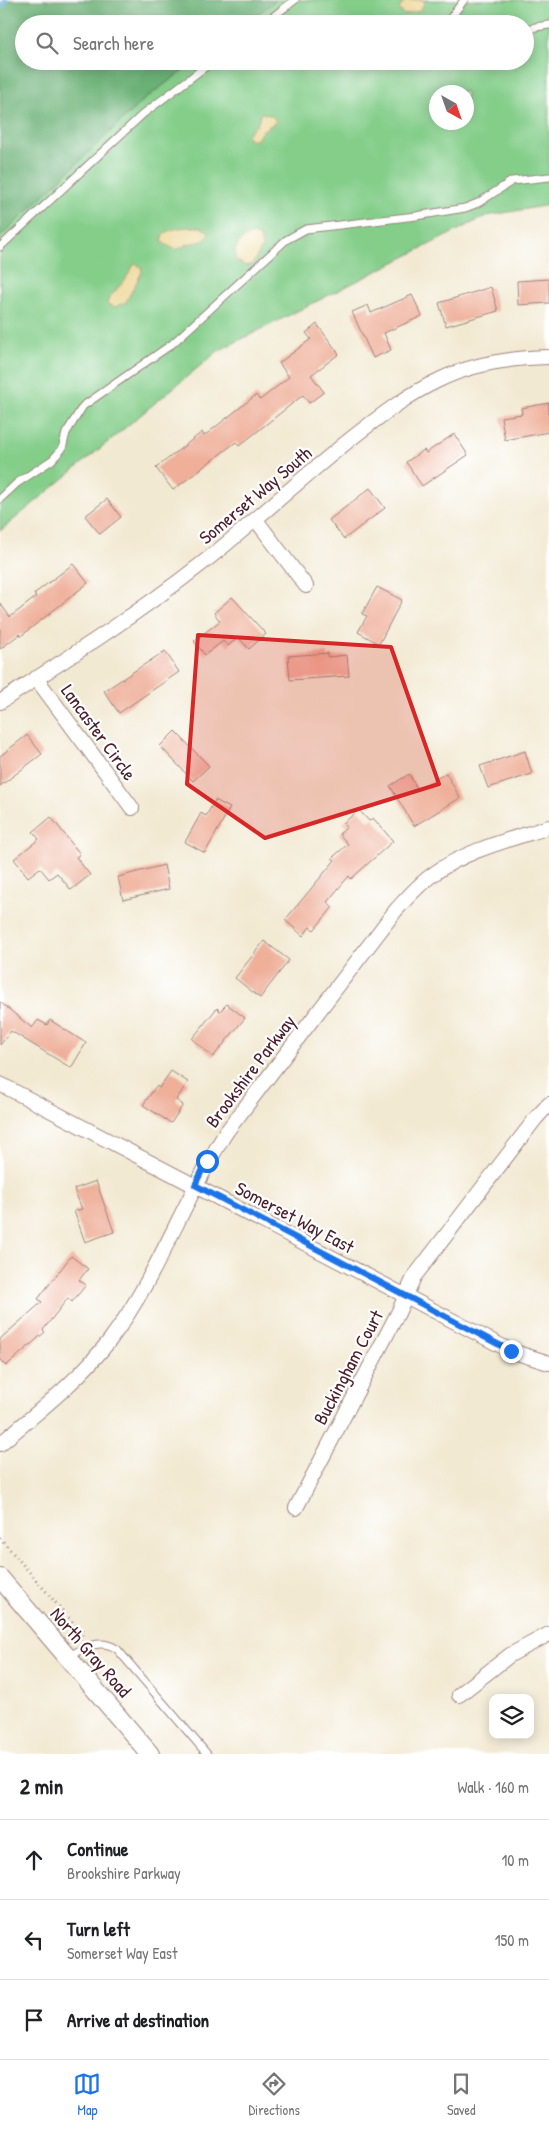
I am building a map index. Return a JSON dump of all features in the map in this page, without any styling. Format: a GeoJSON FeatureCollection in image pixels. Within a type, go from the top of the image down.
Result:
{"type":"FeatureCollection","features":[{"type":"Feature","properties":{"kind":"street","name":"Somerset Way South"},"geometry":{"type":"LineString","coordinates":[[0,702],[123,623],[200,566],[342,446],[405,398],[447,376],[492,362],[549,357]]}},
{"type":"Feature","properties":{"kind":"street"},"geometry":{"type":"LineString","coordinates":[[256,520],[306,586]]}},
{"type":"Feature","properties":{"kind":"street","name":"Lancaster Circle"},"geometry":{"type":"LineString","coordinates":[[36,678],[132,808]]}},
{"type":"Feature","properties":{"kind":"street","name":"Brookshire Parkway"},"geometry":{"type":"LineString","coordinates":[[0,1444],[73,1382],[110,1339],[137,1297],[195,1185],[226,1131],[396,910],[414,890],[439,870],[488,846],[549,827]]}},
{"type":"Feature","properties":{"kind":"street","name":"Somerset Way East"},"geometry":{"type":"LineString","coordinates":[[0,1084],[511,1351],[549,1363]]}},
{"type":"Feature","properties":{"kind":"street","name":"Buckingham Court"},"geometry":{"type":"LineString","coordinates":[[296,1508],[414,1277],[536,1118],[549,1104]]}},
{"type":"Feature","properties":{"kind":"street","name":"North Gray Road"},"geometry":{"type":"LineString","coordinates":[[0,1578],[150,1754]]}},
{"type":"Feature","properties":{"kind":"street"},"geometry":{"type":"LineString","coordinates":[[459,1695],[510,1655],[549,1634]]}},
{"type":"Feature","properties":{"kind":"lane"},"geometry":{"type":"LineString","coordinates":[[276,15],[295,0]]}},
{"type":"Feature","properties":{"kind":"lane"},"geometry":{"type":"LineString","coordinates":[[453,15],[464,0]]}},
{"type":"Feature","properties":{"kind":"lane"},"geometry":{"type":"LineString","coordinates":[[534,28],[549,25]]}},
{"type":"Feature","properties":{"kind":"lane"},"geometry":{"type":"LineString","coordinates":[[0,247],[143,114],[202,70]]}},
{"type":"Feature","properties":{"kind":"lane"},"geometry":{"type":"LineString","coordinates":[[0,499],[17,483],[52,460],[62,449],[66,433],[83,406],[172,344],[286,240],[306,229],[416,216],[465,208],[478,203],[512,181],[549,176]]}},
{"type":"Feature","properties":{"kind":"lane"},"geometry":{"type":"LineString","coordinates":[[68,1658],[85,1646],[103,1644],[117,1649],[207,1754]]}},
{"type":"Feature","properties":{"kind":"path"},"geometry":{"type":"LineString","coordinates":[[0,1538],[80,1630],[88,1631]]}},
{"type":"Feature","properties":{"kind":"highlighted area"},"geometry":{"type":"Polygon","coordinates":[[[198,635],[391,647],[439,784],[265,838],[187,784],[198,635]]]}},
{"type":"Feature","properties":{"kind":"green space"},"geometry":{"type":"Polygon","coordinates":[[[4,0],[276,0],[257,15],[15,15],[15,70],[183,70],[141,102],[0,237],[0,4],[4,0]]]}},
{"type":"Feature","properties":{"kind":"green space"},"geometry":{"type":"Polygon","coordinates":[[[276,0],[549,0],[549,205],[486,216],[218,351],[0,531],[0,237],[141,102],[183,70],[534,70],[534,15],[257,15],[276,0]]]}},
{"type":"Feature","properties":{"kind":"sand"},"geometry":{"type":"Polygon","coordinates":[[[405,0],[423,0],[425,3],[419,11],[404,15],[399,9],[405,0]]]}},
{"type":"Feature","properties":{"kind":"sand"},"geometry":{"type":"Polygon","coordinates":[[[262,113],[273,116],[276,122],[262,131],[257,140],[249,140],[247,136],[250,130],[257,124],[262,113]]]}},
{"type":"Feature","properties":{"kind":"sand"},"geometry":{"type":"Polygon","coordinates":[[[201,227],[209,232],[204,240],[188,244],[176,250],[163,243],[162,237],[169,231],[180,228],[201,227]]]}},
{"type":"Feature","properties":{"kind":"sand"},"geometry":{"type":"Polygon","coordinates":[[[254,234],[260,237],[262,247],[252,265],[245,266],[236,260],[235,251],[242,240],[254,234]]]}},
{"type":"Feature","properties":{"kind":"sand"},"geometry":{"type":"Polygon","coordinates":[[[136,264],[141,267],[142,272],[126,302],[115,307],[107,304],[109,298],[136,264]]]}},
{"type":"Feature","properties":{"kind":"building"},"geometry":{"type":"Polygon","coordinates":[[[549,279],[549,303],[518,305],[517,281],[549,279]]]}},
{"type":"Feature","properties":{"kind":"building"},"geometry":{"type":"Polygon","coordinates":[[[491,287],[498,311],[446,326],[439,303],[491,287]]]}},
{"type":"Feature","properties":{"kind":"building"},"geometry":{"type":"Polygon","coordinates":[[[412,295],[422,316],[384,333],[391,350],[373,358],[352,312],[368,305],[371,313],[412,295]]]}},
{"type":"Feature","properties":{"kind":"building"},"geometry":{"type":"Polygon","coordinates":[[[317,324],[339,354],[311,375],[324,392],[309,403],[303,395],[239,446],[236,442],[173,490],[156,468],[202,432],[204,436],[256,395],[260,400],[289,377],[279,363],[311,339],[306,333],[317,324]]]}},
{"type":"Feature","properties":{"kind":"building"},"geometry":{"type":"Polygon","coordinates":[[[549,403],[549,432],[505,440],[501,417],[522,414],[521,408],[549,403]]]}},
{"type":"Feature","properties":{"kind":"building"},"geometry":{"type":"Polygon","coordinates":[[[454,434],[468,455],[422,486],[406,462],[424,450],[426,453],[454,434]]]}},
{"type":"Feature","properties":{"kind":"building"},"geometry":{"type":"Polygon","coordinates":[[[370,488],[385,508],[344,539],[329,520],[370,488]]]}},
{"type":"Feature","properties":{"kind":"building"},"geometry":{"type":"Polygon","coordinates":[[[107,499],[121,517],[100,534],[85,516],[107,499]]]}},
{"type":"Feature","properties":{"kind":"building"},"geometry":{"type":"Polygon","coordinates":[[[73,564],[88,583],[21,636],[20,634],[0,649],[0,603],[10,617],[36,597],[34,594],[73,564]]]}},
{"type":"Feature","properties":{"kind":"building"},"geometry":{"type":"Polygon","coordinates":[[[377,587],[402,600],[379,644],[358,632],[367,616],[362,614],[377,587]]]}},
{"type":"Feature","properties":{"kind":"building"},"geometry":{"type":"Polygon","coordinates":[[[232,597],[266,634],[249,649],[238,637],[228,646],[223,641],[205,655],[194,641],[220,621],[214,613],[232,597]]]}},
{"type":"Feature","properties":{"kind":"building"},"geometry":{"type":"Polygon","coordinates":[[[165,651],[179,672],[119,713],[104,691],[165,651]]]}},
{"type":"Feature","properties":{"kind":"building"},"geometry":{"type":"Polygon","coordinates":[[[328,653],[328,657],[347,655],[349,676],[290,680],[288,656],[328,653]]]}},
{"type":"Feature","properties":{"kind":"building"},"geometry":{"type":"Polygon","coordinates":[[[175,731],[209,766],[193,781],[160,746],[175,731]]]}},
{"type":"Feature","properties":{"kind":"building"},"geometry":{"type":"Polygon","coordinates":[[[27,735],[42,754],[0,786],[0,756],[27,735]]]}},
{"type":"Feature","properties":{"kind":"building"},"geometry":{"type":"Polygon","coordinates":[[[525,751],[532,774],[488,788],[480,766],[525,751]]]}},
{"type":"Feature","properties":{"kind":"building"},"geometry":{"type":"Polygon","coordinates":[[[446,773],[460,798],[414,826],[390,786],[409,774],[418,790],[446,773]]]}},
{"type":"Feature","properties":{"kind":"building"},"geometry":{"type":"Polygon","coordinates":[[[215,800],[230,808],[205,853],[185,842],[201,813],[206,816],[215,800]]]}},
{"type":"Feature","properties":{"kind":"building"},"geometry":{"type":"Polygon","coordinates":[[[359,810],[369,821],[373,818],[393,841],[351,879],[349,876],[327,902],[333,907],[314,930],[310,927],[303,936],[285,920],[335,860],[332,858],[348,844],[339,834],[347,827],[343,823],[359,810]]]}},
{"type":"Feature","properties":{"kind":"building"},"geometry":{"type":"Polygon","coordinates":[[[51,817],[80,854],[76,857],[90,875],[71,890],[57,873],[49,879],[40,868],[28,877],[14,859],[39,839],[33,832],[51,817]]]}},
{"type":"Feature","properties":{"kind":"building"},"geometry":{"type":"Polygon","coordinates":[[[164,865],[169,889],[123,900],[118,877],[164,865]]]}},
{"type":"Feature","properties":{"kind":"building"},"geometry":{"type":"Polygon","coordinates":[[[264,941],[289,960],[260,998],[235,978],[264,941]]]}},
{"type":"Feature","properties":{"kind":"building"},"geometry":{"type":"Polygon","coordinates":[[[0,1002],[32,1028],[38,1020],[47,1025],[50,1020],[86,1043],[71,1068],[11,1031],[0,1045],[0,1002]]]}},
{"type":"Feature","properties":{"kind":"building"},"geometry":{"type":"Polygon","coordinates":[[[227,1004],[245,1018],[213,1057],[192,1039],[217,1008],[220,1011],[227,1004]]]}},
{"type":"Feature","properties":{"kind":"building"},"geometry":{"type":"Polygon","coordinates":[[[171,1071],[188,1082],[176,1100],[183,1105],[171,1123],[143,1105],[156,1086],[159,1088],[171,1071]]]}},
{"type":"Feature","properties":{"kind":"building"},"geometry":{"type":"Polygon","coordinates":[[[96,1181],[114,1232],[85,1242],[74,1211],[82,1209],[74,1189],[96,1181]]]}},
{"type":"Feature","properties":{"kind":"building"},"geometry":{"type":"Polygon","coordinates":[[[71,1256],[88,1269],[79,1280],[86,1285],[72,1302],[68,1298],[43,1330],[45,1332],[6,1366],[0,1360],[0,1339],[42,1302],[38,1299],[71,1256]]]}},
{"type":"Feature","properties":{"kind":"waterway"},"geometry":{"type":"LineString","coordinates":[[0,8],[6,0]]}},
{"type":"Feature","properties":{"kind":"route"},"geometry":{"type":"LineString","coordinates":[[207,1161],[195,1185],[511,1351]]}}]}
